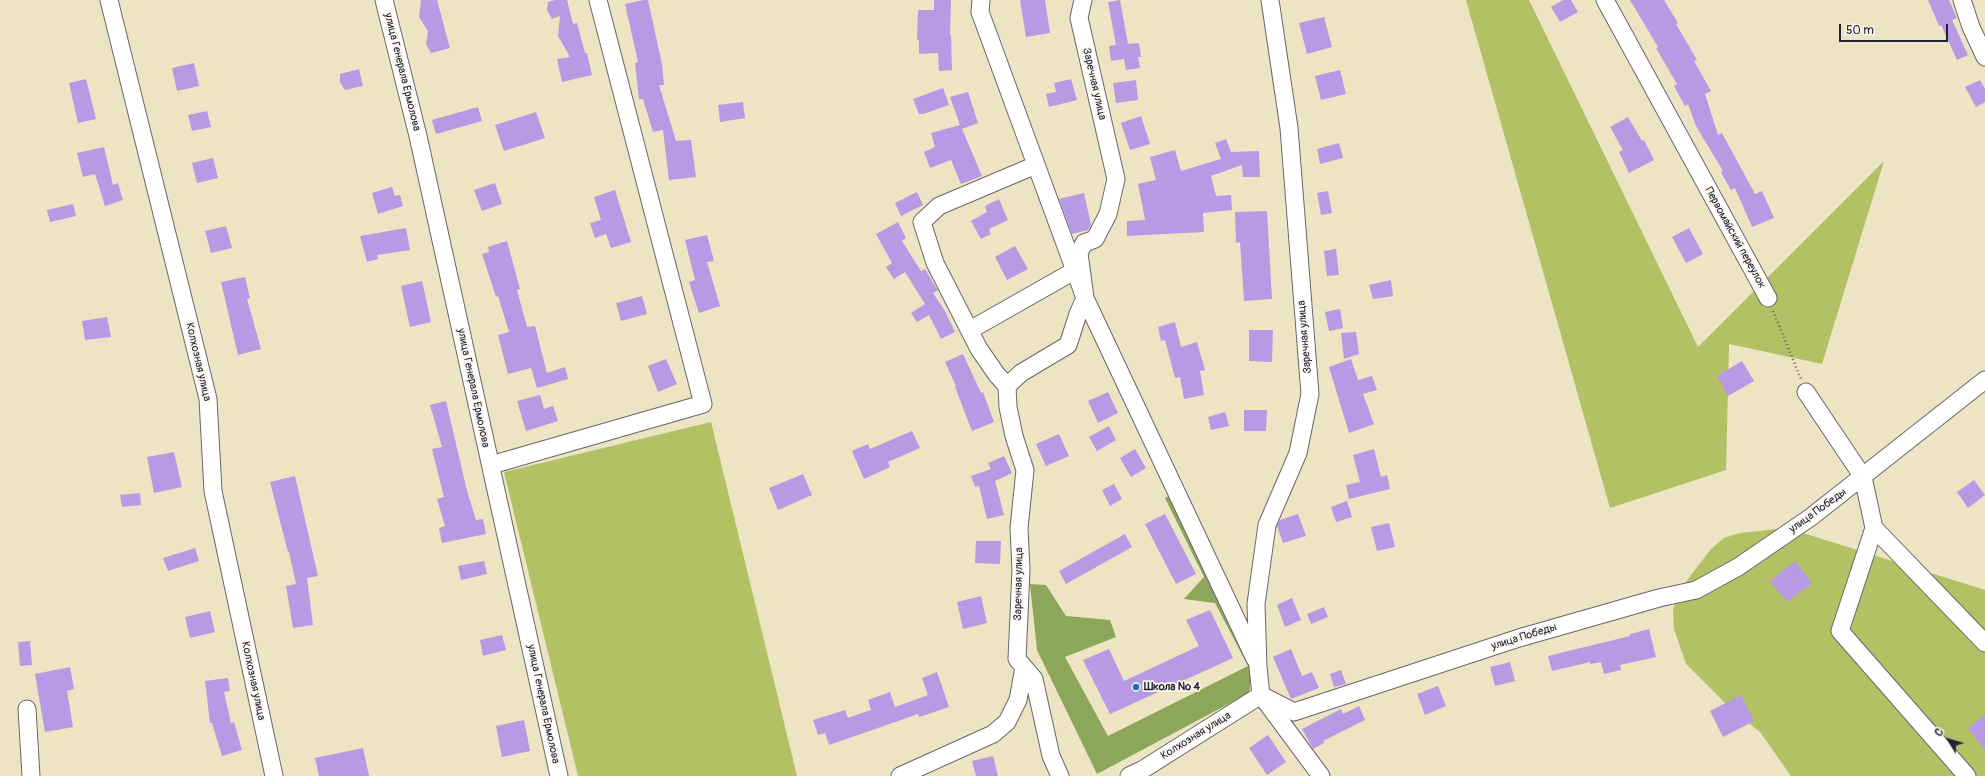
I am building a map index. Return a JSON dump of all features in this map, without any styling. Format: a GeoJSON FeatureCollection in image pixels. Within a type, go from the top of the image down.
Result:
{"type":"FeatureCollection","features":[{"type":"Feature","properties":{"kind":"street","name":"Колхозная улица"},"geometry":{"type":"LineString","coordinates":[[109,0],[208,399],[213,491],[274,776]]}},
{"type":"Feature","properties":{"kind":"street","name":"улица Генерала Ермолова"},"geometry":{"type":"LineString","coordinates":[[384,0],[418,136],[559,776]]}},
{"type":"Feature","properties":{"kind":"street"},"geometry":{"type":"LineString","coordinates":[[490,465],[703,404],[598,0]]}},
{"type":"Feature","properties":{"kind":"street","name":"Заречная улица"},"geometry":{"type":"LineString","coordinates":[[981,0],[980,12],[1085,298],[1258,667]]}},
{"type":"Feature","properties":{"kind":"street","name":"Заречная улица"},"geometry":{"type":"LineString","coordinates":[[1083,0],[1080,18],[1116,179],[1108,214],[1095,239],[1084,243],[1079,253],[1085,298]]}},
{"type":"Feature","properties":{"kind":"street","name":"Заречная улица"},"geometry":{"type":"LineString","coordinates":[[1261,695],[1258,667],[1256,604],[1267,525],[1298,453],[1310,394],[1289,128],[1270,0]]}},
{"type":"Feature","properties":{"kind":"street","name":"Первомайский переулок"},"geometry":{"type":"LineString","coordinates":[[1605,0],[1768,298]]}},
{"type":"Feature","properties":{"kind":"street"},"geometry":{"type":"LineString","coordinates":[[1962,0],[1971,28],[1985,57]]}},
{"type":"Feature","properties":{"kind":"street"},"geometry":{"type":"LineString","coordinates":[[1036,165],[939,206],[922,222],[935,263],[970,330],[997,375],[1007,386],[1021,373],[1068,345],[1085,298]]}},
{"type":"Feature","properties":{"kind":"street"},"geometry":{"type":"LineString","coordinates":[[970,330],[1074,271]]}},
{"type":"Feature","properties":{"kind":"street","name":"улица Победы"},"geometry":{"type":"LineString","coordinates":[[1261,695],[1294,712],[1540,632],[1659,598],[1696,590],[1738,567],[1811,517],[1985,380]]}},
{"type":"Feature","properties":{"kind":"street","name":"Заречная улица"},"geometry":{"type":"LineString","coordinates":[[1007,386],[1008,407],[1014,436],[1025,470],[1019,528],[1021,570],[1017,659],[1034,679],[1050,756],[1060,776]]}},
{"type":"Feature","properties":{"kind":"street"},"geometry":{"type":"LineString","coordinates":[[1806,392],[1863,477],[1874,528],[1840,631],[1967,776]]}},
{"type":"Feature","properties":{"kind":"street"},"geometry":{"type":"LineString","coordinates":[[1874,528],[1985,643]]}},
{"type":"Feature","properties":{"kind":"street"},"geometry":{"type":"LineString","coordinates":[[900,776],[993,734],[1007,722],[1018,700],[1024,667]]}},
{"type":"Feature","properties":{"kind":"street","name":"Колхозная улица"},"geometry":{"type":"LineString","coordinates":[[1129,776],[1142,770],[1261,695]]}},
{"type":"Feature","properties":{"kind":"street"},"geometry":{"type":"LineString","coordinates":[[1261,695],[1321,776]]}},
{"type":"Feature","properties":{"kind":"street"},"geometry":{"type":"LineString","coordinates":[[27,709],[31,776]]}},
{"type":"Feature","properties":{"kind":"path","name":"Первомайский переулок"},"geometry":{"type":"LineString","coordinates":[[1768,298],[1806,392]]}},
{"type":"Feature","properties":{"kind":"green space"},"geometry":{"type":"Polygon","coordinates":[[[1466,0],[1529,0],[1698,347],[1884,161],[1822,364],[1729,344],[1726,470],[1610,508],[1466,0]]]}},
{"type":"Feature","properties":{"kind":"green space"},"geometry":{"type":"Polygon","coordinates":[[[711,422],[797,776],[578,776],[504,472],[711,422]]]}},
{"type":"Feature","properties":{"kind":"green space"},"geometry":{"type":"Polygon","coordinates":[[[1172,494],[1253,665],[1249,693],[1097,774],[1037,650],[1030,584],[1046,585],[1066,616],[1110,620],[1116,637],[1065,657],[1108,736],[1248,666],[1215,603],[1184,599],[1204,577],[1165,498],[1172,494]]]}},
{"type":"Feature","properties":{"kind":"green space"},"geometry":{"type":"Polygon","coordinates":[[[1787,528],[1985,590],[1985,776],[1791,776],[1760,732],[1731,709],[1686,664],[1674,629],[1673,610],[1679,592],[1691,575],[1711,549],[1724,538],[1740,533],[1787,528]]]}},
{"type":"Feature","properties":{"kind":"building"},"geometry":{"type":"Polygon","coordinates":[[[421,0],[437,0],[450,48],[431,53],[426,44],[428,31],[419,17],[421,0]]]}},
{"type":"Feature","properties":{"kind":"building"},"geometry":{"type":"Polygon","coordinates":[[[555,0],[567,0],[573,24],[577,23],[585,53],[587,53],[592,75],[562,82],[557,59],[570,57],[558,36],[560,16],[552,19],[547,10],[548,2],[555,0]]]}},
{"type":"Feature","properties":{"kind":"building"},"geometry":{"type":"Polygon","coordinates":[[[648,0],[662,64],[664,85],[659,85],[676,141],[691,140],[696,177],[669,180],[663,130],[653,132],[643,99],[639,99],[635,63],[638,62],[625,4],[648,0]]]}},
{"type":"Feature","properties":{"kind":"building"},"geometry":{"type":"Polygon","coordinates":[[[934,0],[951,0],[950,35],[952,70],[939,71],[938,53],[919,54],[919,40],[917,40],[918,10],[934,10],[934,0]]]}},
{"type":"Feature","properties":{"kind":"building"},"geometry":{"type":"Polygon","coordinates":[[[1020,0],[1045,0],[1050,33],[1026,37],[1020,0]]]}},
{"type":"Feature","properties":{"kind":"building"},"geometry":{"type":"Polygon","coordinates":[[[1120,0],[1128,44],[1139,43],[1141,57],[1138,57],[1140,68],[1126,70],[1124,59],[1111,61],[1109,46],[1116,45],[1108,2],[1120,0]]]}},
{"type":"Feature","properties":{"kind":"building"},"geometry":{"type":"Polygon","coordinates":[[[1563,0],[1571,0],[1578,12],[1560,22],[1551,7],[1563,0]]]}},
{"type":"Feature","properties":{"kind":"building"},"geometry":{"type":"Polygon","coordinates":[[[1630,0],[1664,0],[1678,23],[1676,24],[1697,60],[1694,61],[1711,91],[1705,94],[1718,135],[1722,133],[1755,194],[1762,191],[1774,218],[1752,227],[1735,188],[1731,190],[1721,172],[1723,171],[1696,126],[1688,104],[1685,106],[1674,86],[1677,84],[1656,48],[1658,47],[1630,0]]]}},
{"type":"Feature","properties":{"kind":"building"},"geometry":{"type":"Polygon","coordinates":[[[1928,0],[1949,0],[1957,18],[1952,20],[1968,55],[1957,60],[1941,25],[1939,26],[1928,0]]]}},
{"type":"Feature","properties":{"kind":"building"},"geometry":{"type":"Polygon","coordinates":[[[1324,17],[1332,47],[1307,54],[1299,23],[1324,17]]]}},
{"type":"Feature","properties":{"kind":"building"},"geometry":{"type":"Polygon","coordinates":[[[194,63],[199,86],[177,91],[172,68],[194,63]]]}},
{"type":"Feature","properties":{"kind":"building"},"geometry":{"type":"Polygon","coordinates":[[[359,69],[363,86],[345,90],[340,82],[340,74],[359,69]]]}},
{"type":"Feature","properties":{"kind":"building"},"geometry":{"type":"Polygon","coordinates":[[[1340,70],[1346,94],[1321,100],[1315,76],[1340,70]]]}},
{"type":"Feature","properties":{"kind":"building"},"geometry":{"type":"Polygon","coordinates":[[[86,79],[96,119],[78,123],[69,83],[86,79]]]}},
{"type":"Feature","properties":{"kind":"building"},"geometry":{"type":"Polygon","coordinates":[[[1071,79],[1077,100],[1049,107],[1046,94],[1056,92],[1054,83],[1071,79]]]}},
{"type":"Feature","properties":{"kind":"building"},"geometry":{"type":"Polygon","coordinates":[[[1136,80],[1138,100],[1116,103],[1113,83],[1136,80]]]}},
{"type":"Feature","properties":{"kind":"building"},"geometry":{"type":"Polygon","coordinates":[[[1980,80],[1985,89],[1985,102],[1976,107],[1965,87],[1980,80]]]}},
{"type":"Feature","properties":{"kind":"building"},"geometry":{"type":"Polygon","coordinates":[[[943,88],[949,105],[919,114],[913,99],[943,88]]]}},
{"type":"Feature","properties":{"kind":"building"},"geometry":{"type":"Polygon","coordinates":[[[968,92],[978,123],[962,129],[982,176],[961,184],[951,160],[930,168],[924,152],[935,147],[931,133],[960,125],[950,97],[968,92]]]}},
{"type":"Feature","properties":{"kind":"building"},"geometry":{"type":"Polygon","coordinates":[[[743,102],[745,118],[720,122],[718,105],[743,102]]]}},
{"type":"Feature","properties":{"kind":"building"},"geometry":{"type":"Polygon","coordinates":[[[478,107],[482,121],[436,134],[432,120],[478,107]]]}},
{"type":"Feature","properties":{"kind":"building"},"geometry":{"type":"Polygon","coordinates":[[[207,111],[211,127],[192,131],[188,115],[207,111]]]}},
{"type":"Feature","properties":{"kind":"building"},"geometry":{"type":"Polygon","coordinates":[[[536,112],[545,138],[504,151],[495,125],[536,112]]]}},
{"type":"Feature","properties":{"kind":"building"},"geometry":{"type":"Polygon","coordinates":[[[1141,116],[1150,144],[1130,150],[1121,123],[1141,116]]]}},
{"type":"Feature","properties":{"kind":"building"},"geometry":{"type":"Polygon","coordinates":[[[1628,117],[1642,141],[1644,140],[1654,160],[1629,173],[1619,152],[1623,150],[1610,127],[1628,117]]]}},
{"type":"Feature","properties":{"kind":"building"},"geometry":{"type":"Polygon","coordinates":[[[1226,139],[1231,152],[1259,151],[1260,177],[1243,177],[1242,165],[1211,176],[1216,196],[1231,195],[1232,210],[1203,213],[1204,232],[1127,236],[1127,221],[1145,220],[1138,184],[1156,180],[1150,157],[1175,150],[1181,171],[1221,159],[1215,143],[1226,139]]]}},
{"type":"Feature","properties":{"kind":"building"},"geometry":{"type":"Polygon","coordinates":[[[1339,143],[1343,158],[1320,164],[1317,149],[1339,143]]]}},
{"type":"Feature","properties":{"kind":"building"},"geometry":{"type":"Polygon","coordinates":[[[104,147],[113,185],[118,183],[123,200],[105,206],[95,174],[83,177],[77,153],[104,147]]]}},
{"type":"Feature","properties":{"kind":"building"},"geometry":{"type":"Polygon","coordinates":[[[213,158],[218,178],[197,183],[192,163],[213,158]]]}},
{"type":"Feature","properties":{"kind":"building"},"geometry":{"type":"Polygon","coordinates":[[[495,183],[502,204],[482,211],[474,190],[495,183]]]}},
{"type":"Feature","properties":{"kind":"building"},"geometry":{"type":"Polygon","coordinates":[[[392,187],[395,196],[400,195],[403,206],[378,214],[372,193],[392,187]]]}},
{"type":"Feature","properties":{"kind":"building"},"geometry":{"type":"Polygon","coordinates":[[[615,190],[631,242],[611,248],[606,234],[595,238],[590,223],[601,220],[594,197],[615,190]]]}},
{"type":"Feature","properties":{"kind":"building"},"geometry":{"type":"Polygon","coordinates":[[[1328,191],[1332,213],[1321,215],[1317,193],[1328,191]]]}},
{"type":"Feature","properties":{"kind":"building"},"geometry":{"type":"Polygon","coordinates":[[[917,192],[923,205],[901,216],[895,203],[917,192]]]}},
{"type":"Feature","properties":{"kind":"building"},"geometry":{"type":"Polygon","coordinates":[[[1084,193],[1091,225],[1088,230],[1072,234],[1059,199],[1084,193]]]}},
{"type":"Feature","properties":{"kind":"building"},"geometry":{"type":"Polygon","coordinates":[[[999,199],[1008,220],[989,229],[991,234],[981,239],[971,221],[987,212],[985,206],[999,199]]]}},
{"type":"Feature","properties":{"kind":"building"},"geometry":{"type":"Polygon","coordinates":[[[73,204],[76,216],[50,222],[47,210],[73,204]]]}},
{"type":"Feature","properties":{"kind":"building"},"geometry":{"type":"Polygon","coordinates":[[[1267,211],[1272,299],[1244,301],[1240,242],[1236,243],[1235,212],[1267,211]]]}},
{"type":"Feature","properties":{"kind":"building"},"geometry":{"type":"Polygon","coordinates":[[[898,222],[906,238],[902,241],[921,271],[925,269],[938,290],[933,293],[945,311],[955,332],[941,339],[929,315],[917,322],[911,313],[925,304],[905,272],[894,279],[886,267],[892,263],[876,234],[898,222]]]}},
{"type":"Feature","properties":{"kind":"building"},"geometry":{"type":"Polygon","coordinates":[[[226,226],[232,248],[211,253],[205,231],[226,226]]]}},
{"type":"Feature","properties":{"kind":"building"},"geometry":{"type":"Polygon","coordinates":[[[406,228],[410,250],[377,255],[378,259],[367,262],[360,236],[406,228]]]}},
{"type":"Feature","properties":{"kind":"building"},"geometry":{"type":"Polygon","coordinates":[[[1689,228],[1703,254],[1686,263],[1672,237],[1689,228]]]}},
{"type":"Feature","properties":{"kind":"building"},"geometry":{"type":"Polygon","coordinates":[[[707,235],[714,261],[707,262],[720,306],[699,313],[689,282],[695,280],[685,240],[707,235]]]}},
{"type":"Feature","properties":{"kind":"building"},"geometry":{"type":"Polygon","coordinates":[[[507,241],[520,289],[517,290],[527,327],[535,326],[547,373],[565,367],[568,379],[537,388],[531,368],[508,374],[498,335],[509,332],[498,296],[496,297],[482,254],[489,252],[488,247],[507,241]]]}},
{"type":"Feature","properties":{"kind":"building"},"geometry":{"type":"Polygon","coordinates":[[[1015,246],[1028,269],[1007,280],[995,257],[1015,246]]]}},
{"type":"Feature","properties":{"kind":"building"},"geometry":{"type":"Polygon","coordinates":[[[1336,249],[1339,275],[1327,276],[1324,251],[1336,249]]]}},
{"type":"Feature","properties":{"kind":"building"},"geometry":{"type":"Polygon","coordinates":[[[245,277],[250,298],[247,299],[261,349],[238,355],[221,282],[245,277]]]}},
{"type":"Feature","properties":{"kind":"building"},"geometry":{"type":"Polygon","coordinates":[[[1391,280],[1393,296],[1373,299],[1369,285],[1391,280]]]}},
{"type":"Feature","properties":{"kind":"building"},"geometry":{"type":"Polygon","coordinates":[[[422,281],[431,322],[410,327],[401,286],[422,281]]]}},
{"type":"Feature","properties":{"kind":"building"},"geometry":{"type":"Polygon","coordinates":[[[642,296],[647,314],[621,321],[616,303],[642,296]]]}},
{"type":"Feature","properties":{"kind":"building"},"geometry":{"type":"Polygon","coordinates":[[[1340,309],[1343,328],[1329,331],[1325,312],[1340,309]]]}},
{"type":"Feature","properties":{"kind":"building"},"geometry":{"type":"Polygon","coordinates":[[[107,317],[111,337],[85,340],[82,321],[107,317]]]}},
{"type":"Feature","properties":{"kind":"building"},"geometry":{"type":"Polygon","coordinates":[[[1175,322],[1181,347],[1197,342],[1205,370],[1200,371],[1204,395],[1184,399],[1180,377],[1175,378],[1165,340],[1161,341],[1158,327],[1175,322]]]}},
{"type":"Feature","properties":{"kind":"building"},"geometry":{"type":"Polygon","coordinates":[[[1249,330],[1273,330],[1272,362],[1249,361],[1249,330]]]}},
{"type":"Feature","properties":{"kind":"building"},"geometry":{"type":"Polygon","coordinates":[[[1356,332],[1359,354],[1344,359],[1341,333],[1356,332]]]}},
{"type":"Feature","properties":{"kind":"building"},"geometry":{"type":"Polygon","coordinates":[[[963,354],[981,393],[983,392],[994,422],[972,431],[955,387],[956,386],[945,362],[963,354]]]}},
{"type":"Feature","properties":{"kind":"building"},"geometry":{"type":"Polygon","coordinates":[[[666,359],[677,384],[658,392],[648,366],[666,359]]]}},
{"type":"Feature","properties":{"kind":"building"},"geometry":{"type":"Polygon","coordinates":[[[1351,359],[1358,380],[1372,376],[1377,390],[1363,394],[1374,424],[1349,433],[1329,367],[1351,359]]]}},
{"type":"Feature","properties":{"kind":"building"},"geometry":{"type":"Polygon","coordinates":[[[1742,361],[1754,381],[1728,396],[1717,376],[1742,361]]]}},
{"type":"Feature","properties":{"kind":"building"},"geometry":{"type":"Polygon","coordinates":[[[1108,392],[1118,413],[1098,423],[1088,401],[1108,392]]]}},
{"type":"Feature","properties":{"kind":"building"},"geometry":{"type":"Polygon","coordinates":[[[540,395],[544,409],[553,406],[558,421],[526,431],[517,401],[540,395]]]}},
{"type":"Feature","properties":{"kind":"building"},"geometry":{"type":"Polygon","coordinates":[[[446,401],[467,491],[476,520],[483,519],[486,534],[442,543],[439,528],[445,526],[437,499],[444,497],[432,449],[442,447],[430,405],[446,401]]]}},
{"type":"Feature","properties":{"kind":"building"},"geometry":{"type":"Polygon","coordinates":[[[1244,410],[1267,410],[1266,431],[1244,431],[1244,410]]]}},
{"type":"Feature","properties":{"kind":"building"},"geometry":{"type":"Polygon","coordinates":[[[1225,412],[1229,426],[1211,430],[1208,417],[1225,412]]]}},
{"type":"Feature","properties":{"kind":"building"},"geometry":{"type":"Polygon","coordinates":[[[1109,426],[1116,440],[1097,451],[1089,437],[1109,426]]]}},
{"type":"Feature","properties":{"kind":"building"},"geometry":{"type":"Polygon","coordinates":[[[912,431],[920,448],[888,462],[890,467],[864,479],[852,451],[868,444],[870,449],[912,431]]]}},
{"type":"Feature","properties":{"kind":"building"},"geometry":{"type":"Polygon","coordinates":[[[1059,434],[1069,456],[1046,466],[1036,444],[1059,434]]]}},
{"type":"Feature","properties":{"kind":"building"},"geometry":{"type":"Polygon","coordinates":[[[1135,449],[1146,468],[1131,477],[1120,458],[1135,449]]]}},
{"type":"Feature","properties":{"kind":"building"},"geometry":{"type":"Polygon","coordinates":[[[1374,449],[1381,477],[1387,475],[1390,489],[1349,499],[1346,485],[1360,482],[1353,455],[1374,449]]]}},
{"type":"Feature","properties":{"kind":"building"},"geometry":{"type":"Polygon","coordinates":[[[174,452],[182,487],[154,493],[147,457],[174,452]]]}},
{"type":"Feature","properties":{"kind":"building"},"geometry":{"type":"Polygon","coordinates":[[[1004,456],[1012,473],[995,481],[1004,515],[987,519],[979,486],[975,487],[971,476],[991,469],[988,463],[1004,456]]]}},
{"type":"Feature","properties":{"kind":"building"},"geometry":{"type":"Polygon","coordinates":[[[803,474],[812,495],[778,510],[769,488],[803,474]]]}},
{"type":"Feature","properties":{"kind":"building"},"geometry":{"type":"Polygon","coordinates":[[[295,476],[318,576],[307,578],[313,625],[293,628],[286,586],[296,584],[270,482],[295,476]]]}},
{"type":"Feature","properties":{"kind":"building"},"geometry":{"type":"Polygon","coordinates":[[[1974,480],[1985,495],[1968,508],[1957,492],[1974,480]]]}},
{"type":"Feature","properties":{"kind":"building"},"geometry":{"type":"Polygon","coordinates":[[[1114,484],[1122,499],[1110,506],[1102,490],[1114,484]]]}},
{"type":"Feature","properties":{"kind":"building"},"geometry":{"type":"Polygon","coordinates":[[[140,493],[141,505],[122,507],[120,495],[140,493]]]}},
{"type":"Feature","properties":{"kind":"building"},"geometry":{"type":"Polygon","coordinates":[[[1347,501],[1352,517],[1336,522],[1331,507],[1347,501]]]}},
{"type":"Feature","properties":{"kind":"building"},"geometry":{"type":"Polygon","coordinates":[[[1165,514],[1196,574],[1176,584],[1145,524],[1165,514]]]}},
{"type":"Feature","properties":{"kind":"building"},"geometry":{"type":"Polygon","coordinates":[[[1298,514],[1306,536],[1283,543],[1277,526],[1280,520],[1298,514]]]}},
{"type":"Feature","properties":{"kind":"building"},"geometry":{"type":"Polygon","coordinates":[[[1389,523],[1395,547],[1377,551],[1371,527],[1389,523]]]}},
{"type":"Feature","properties":{"kind":"building"},"geometry":{"type":"Polygon","coordinates":[[[1125,534],[1132,547],[1066,584],[1059,571],[1125,534]]]}},
{"type":"Feature","properties":{"kind":"building"},"geometry":{"type":"Polygon","coordinates":[[[976,541],[1001,541],[1000,564],[975,563],[976,541]]]}},
{"type":"Feature","properties":{"kind":"building"},"geometry":{"type":"Polygon","coordinates":[[[195,548],[199,561],[168,571],[163,558],[195,548]]]}},
{"type":"Feature","properties":{"kind":"building"},"geometry":{"type":"Polygon","coordinates":[[[484,561],[487,574],[461,580],[458,566],[484,561]]]}},
{"type":"Feature","properties":{"kind":"building"},"geometry":{"type":"Polygon","coordinates":[[[1795,561],[1812,583],[1787,602],[1770,581],[1795,561]]]}},
{"type":"Feature","properties":{"kind":"building"},"geometry":{"type":"Polygon","coordinates":[[[981,596],[987,623],[963,629],[957,602],[981,596]]]}},
{"type":"Feature","properties":{"kind":"building"},"geometry":{"type":"Polygon","coordinates":[[[1292,598],[1301,620],[1285,627],[1277,605],[1292,598]]]}},
{"type":"Feature","properties":{"kind":"building"},"geometry":{"type":"Polygon","coordinates":[[[1324,607],[1328,617],[1311,624],[1307,614],[1324,607]]]}},
{"type":"Feature","properties":{"kind":"building"},"geometry":{"type":"Polygon","coordinates":[[[1210,610],[1233,658],[1110,714],[1083,660],[1109,649],[1124,681],[1199,646],[1186,620],[1210,610]]]}},
{"type":"Feature","properties":{"kind":"building"},"geometry":{"type":"Polygon","coordinates":[[[210,611],[215,632],[190,638],[185,617],[210,611]]]}},
{"type":"Feature","properties":{"kind":"building"},"geometry":{"type":"Polygon","coordinates":[[[1649,629],[1656,657],[1620,665],[1621,670],[1604,674],[1601,662],[1590,664],[1590,662],[1552,671],[1548,656],[1630,636],[1630,634],[1649,629]]]}},
{"type":"Feature","properties":{"kind":"building"},"geometry":{"type":"Polygon","coordinates":[[[502,635],[506,650],[483,656],[480,640],[502,635]]]}},
{"type":"Feature","properties":{"kind":"building"},"geometry":{"type":"Polygon","coordinates":[[[30,641],[32,665],[20,666],[18,642],[30,641]]]}},
{"type":"Feature","properties":{"kind":"building"},"geometry":{"type":"Polygon","coordinates":[[[1291,649],[1302,676],[1312,672],[1319,688],[1291,699],[1273,657],[1291,649]]]}},
{"type":"Feature","properties":{"kind":"building"},"geometry":{"type":"Polygon","coordinates":[[[1510,662],[1515,681],[1495,686],[1490,667],[1510,662]]]}},
{"type":"Feature","properties":{"kind":"building"},"geometry":{"type":"Polygon","coordinates":[[[70,667],[74,689],[67,691],[73,727],[45,732],[35,674],[70,667]]]}},
{"type":"Feature","properties":{"kind":"building"},"geometry":{"type":"Polygon","coordinates":[[[1341,670],[1346,684],[1334,687],[1330,674],[1341,670]]]}},
{"type":"Feature","properties":{"kind":"building"},"geometry":{"type":"Polygon","coordinates":[[[937,672],[949,707],[919,717],[918,714],[829,745],[825,733],[818,735],[813,720],[845,710],[848,718],[871,710],[868,700],[890,692],[895,707],[928,695],[922,678],[937,672]]]}},
{"type":"Feature","properties":{"kind":"building"},"geometry":{"type":"Polygon","coordinates":[[[228,678],[230,691],[224,692],[231,723],[234,722],[242,750],[222,756],[212,723],[210,723],[205,681],[228,678]]]}},
{"type":"Feature","properties":{"kind":"building"},"geometry":{"type":"Polygon","coordinates":[[[1438,686],[1446,706],[1425,715],[1417,694],[1438,686]]]}},
{"type":"Feature","properties":{"kind":"building"},"geometry":{"type":"Polygon","coordinates":[[[1741,695],[1754,721],[1723,737],[1710,711],[1741,695]]]}},
{"type":"Feature","properties":{"kind":"building"},"geometry":{"type":"Polygon","coordinates":[[[1359,706],[1365,720],[1323,741],[1324,743],[1313,749],[1302,729],[1341,709],[1343,714],[1359,706]]]}},
{"type":"Feature","properties":{"kind":"building"},"geometry":{"type":"Polygon","coordinates":[[[1985,715],[1985,750],[1968,728],[1985,715]]]}},
{"type":"Feature","properties":{"kind":"building"},"geometry":{"type":"Polygon","coordinates":[[[524,720],[530,751],[502,757],[496,726],[524,720]]]}},
{"type":"Feature","properties":{"kind":"building"},"geometry":{"type":"Polygon","coordinates":[[[1268,735],[1286,762],[1267,775],[1249,748],[1268,735]]]}},
{"type":"Feature","properties":{"kind":"building"},"geometry":{"type":"Polygon","coordinates":[[[363,748],[369,776],[319,776],[315,758],[363,748]]]}},
{"type":"Feature","properties":{"kind":"building"},"geometry":{"type":"Polygon","coordinates":[[[993,756],[998,776],[976,776],[972,761],[993,756]]]}},
{"type":"Feature","properties":{"kind":"place","name":"Школа № 4"},"geometry":{"type":"Point","coordinates":[1136,687]}}]}
